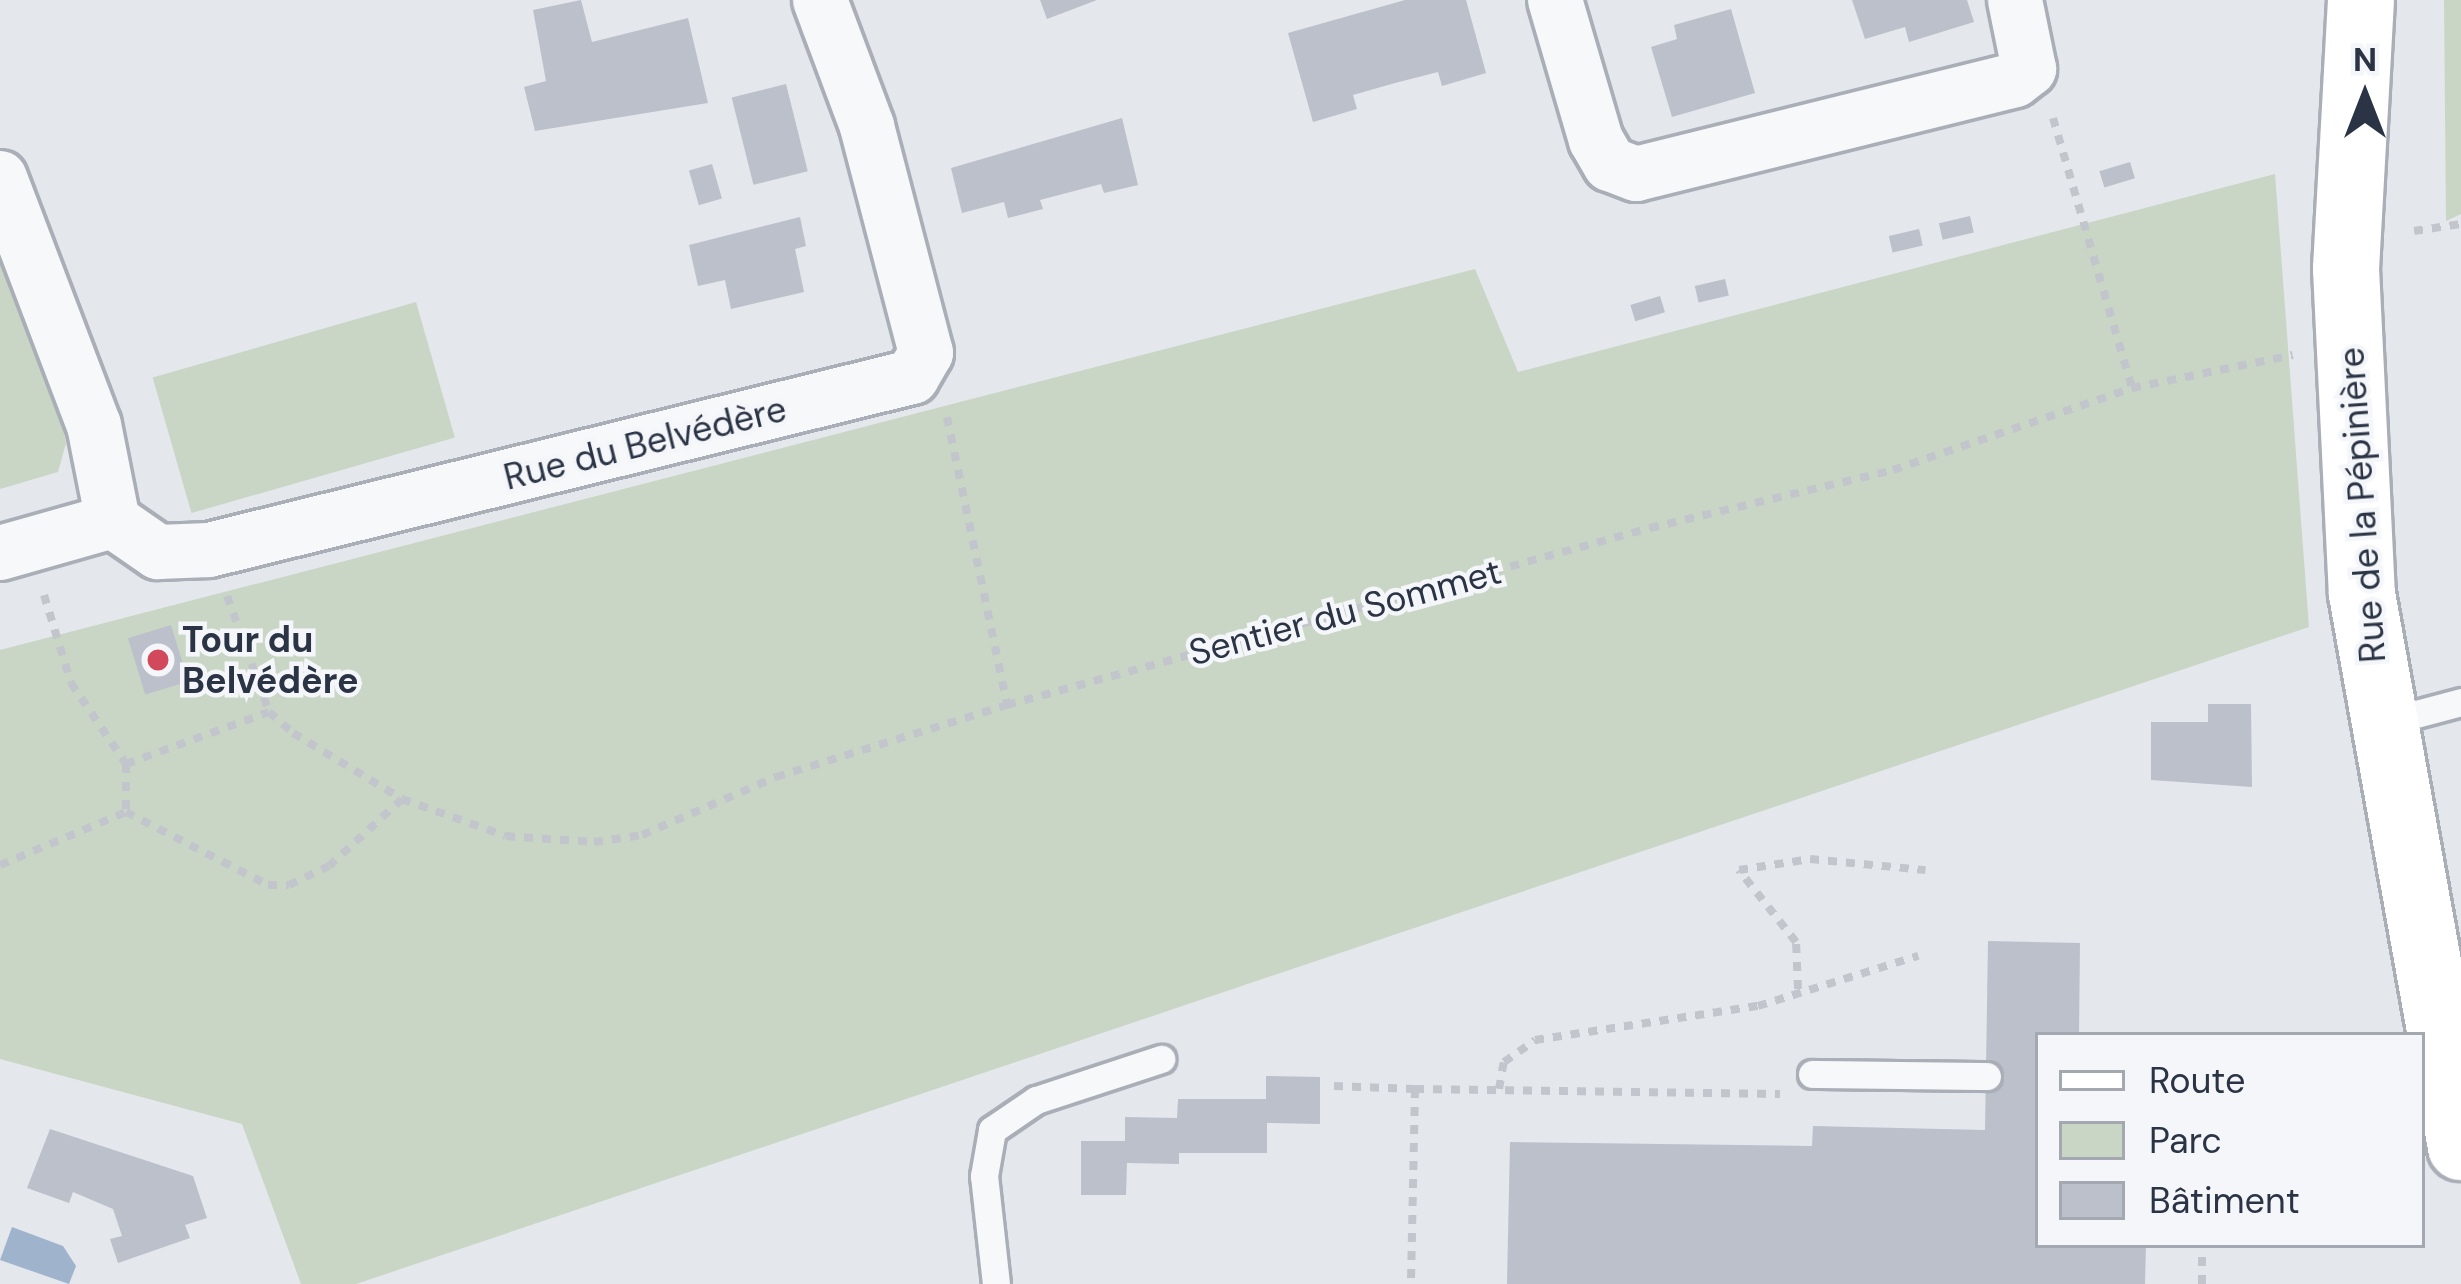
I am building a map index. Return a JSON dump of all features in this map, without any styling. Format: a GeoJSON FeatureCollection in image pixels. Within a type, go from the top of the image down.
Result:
{"type":"FeatureCollection","features":[{"type":"Feature","properties":{"kind":"main road","name":"Rue de la Pépinière"},"geometry":{"type":"LineString","coordinates":[[2361,0],[2346,269],[2362,594],[2436,1082],[2461,1147]]}},
{"type":"Feature","properties":{"kind":"street"},"geometry":{"type":"LineString","coordinates":[[820,0],[867,126],[926,353]]}},
{"type":"Feature","properties":{"kind":"street"},"geometry":{"type":"LineString","coordinates":[[1555,0],[1596,140],[1610,164],[1636,174],[2015,80],[2029,69],[2014,0]]}},
{"type":"Feature","properties":{"kind":"street"},"geometry":{"type":"LineString","coordinates":[[0,178],[94,425],[113,521],[15,549]]}},
{"type":"Feature","properties":{"kind":"street","name":"Rue du Belvédère"},"geometry":{"type":"LineString","coordinates":[[113,521],[158,552],[209,550],[911,377],[926,353]]}},
{"type":"Feature","properties":{"kind":"lane"},"geometry":{"type":"LineString","coordinates":[[2382,723],[2461,702]]}},
{"type":"Feature","properties":{"kind":"lane"},"geometry":{"type":"LineString","coordinates":[[996,1284],[984,1176],[992,1130],[1036,1100],[1161,1059]]}},
{"type":"Feature","properties":{"kind":"lane"},"geometry":{"type":"LineString","coordinates":[[1812,1074],[1987,1076]]}},
{"type":"Feature","properties":{"kind":"path"},"geometry":{"type":"LineString","coordinates":[[2029,69],[2044,88],[2132,388]]}},
{"type":"Feature","properties":{"kind":"path"},"geometry":{"type":"LineString","coordinates":[[2414,231],[2461,224]]}},
{"type":"Feature","properties":{"kind":"path"},"geometry":{"type":"LineString","coordinates":[[926,353],[943,396],[1007,705]]}},
{"type":"Feature","properties":{"kind":"path","name":"Sentier du Sommet"},"geometry":{"type":"LineString","coordinates":[[269,712],[401,799],[543,842],[642,836],[776,777],[1007,705],[1650,528],[1892,470],[2132,388],[2295,356]]}},
{"type":"Feature","properties":{"kind":"path"},"geometry":{"type":"LineString","coordinates":[[15,549],[70,683],[125,764],[125,812]]}},
{"type":"Feature","properties":{"kind":"path"},"geometry":{"type":"LineString","coordinates":[[125,764],[269,712],[209,550]]}},
{"type":"Feature","properties":{"kind":"path"},"geometry":{"type":"LineString","coordinates":[[125,812],[268,885],[289,885],[329,866],[401,799]]}},
{"type":"Feature","properties":{"kind":"path"},"geometry":{"type":"LineString","coordinates":[[0,865],[125,812]]}},
{"type":"Feature","properties":{"kind":"path"},"geometry":{"type":"LineString","coordinates":[[1798,991],[1796,942],[1739,870],[1810,859],[1925,871]]}},
{"type":"Feature","properties":{"kind":"path"},"geometry":{"type":"LineString","coordinates":[[1499,1089],[1504,1062],[1535,1040],[1665,1014],[1758,1006],[1918,956]]}},
{"type":"Feature","properties":{"kind":"path"},"geometry":{"type":"LineString","coordinates":[[1334,1086],[1789,1094],[1812,1074]]}},
{"type":"Feature","properties":{"kind":"path"},"geometry":{"type":"LineString","coordinates":[[1412,1284],[1415,1089]]}},
{"type":"Feature","properties":{"kind":"path"},"geometry":{"type":"LineString","coordinates":[[2202,1284],[2203,1248]]}},
{"type":"Feature","properties":{"kind":"green space"},"geometry":{"type":"Polygon","coordinates":[[[2444,0],[2461,0],[2461,214],[2446,221],[2444,0]]]}},
{"type":"Feature","properties":{"kind":"green space"},"geometry":{"type":"Polygon","coordinates":[[[2275,174],[2309,627],[356,1284],[301,1284],[242,1124],[0,1059],[0,650],[1475,269],[1518,372],[2275,174]]]}},
{"type":"Feature","properties":{"kind":"green space"},"geometry":{"type":"Polygon","coordinates":[[[0,241],[55,389],[66,443],[58,472],[0,489],[0,241]]]}},
{"type":"Feature","properties":{"kind":"green space"},"geometry":{"type":"Polygon","coordinates":[[[416,302],[455,438],[191,513],[153,378],[416,302]]]}},
{"type":"Feature","properties":{"kind":"water"},"geometry":{"type":"Polygon","coordinates":[[[12,1227],[63,1246],[76,1266],[69,1284],[0,1260],[12,1227]]]}},
{"type":"Feature","properties":{"kind":"building"},"geometry":{"type":"Polygon","coordinates":[[[581,0],[592,42],[688,18],[708,103],[535,131],[524,87],[546,81],[533,10],[581,0]]]}},
{"type":"Feature","properties":{"kind":"building"},"geometry":{"type":"Polygon","coordinates":[[[1040,0],[1097,0],[1047,19],[1040,0]]]}},
{"type":"Feature","properties":{"kind":"building"},"geometry":{"type":"Polygon","coordinates":[[[1405,0],[1466,0],[1486,73],[1442,86],[1438,72],[1395,83],[1353,95],[1357,109],[1313,122],[1288,33],[1405,0]]]}},
{"type":"Feature","properties":{"kind":"building"},"geometry":{"type":"Polygon","coordinates":[[[1852,0],[1967,0],[1974,22],[1909,42],[1905,27],[1865,39],[1852,0]]]}},
{"type":"Feature","properties":{"kind":"building"},"geometry":{"type":"Polygon","coordinates":[[[1731,9],[1755,93],[1672,117],[1651,47],[1677,39],[1674,25],[1731,9]]]}},
{"type":"Feature","properties":{"kind":"building"},"geometry":{"type":"Polygon","coordinates":[[[786,84],[808,171],[753,185],[732,98],[786,84]]]}},
{"type":"Feature","properties":{"kind":"building"},"geometry":{"type":"Polygon","coordinates":[[[1122,118],[1138,185],[1104,193],[1101,184],[1040,200],[1043,209],[1008,218],[1004,202],[962,213],[951,168],[1122,118]]]}},
{"type":"Feature","properties":{"kind":"building"},"geometry":{"type":"Polygon","coordinates":[[[2130,162],[2135,178],[2104,188],[2099,171],[2130,162]]]}},
{"type":"Feature","properties":{"kind":"building"},"geometry":{"type":"Polygon","coordinates":[[[712,164],[722,199],[699,205],[689,171],[712,164]]]}},
{"type":"Feature","properties":{"kind":"building"},"geometry":{"type":"Polygon","coordinates":[[[1970,216],[1974,233],[1943,240],[1939,223],[1970,216]]]}},
{"type":"Feature","properties":{"kind":"building"},"geometry":{"type":"Polygon","coordinates":[[[800,217],[806,246],[795,249],[804,292],[731,309],[725,280],[698,286],[689,245],[800,217]]]}},
{"type":"Feature","properties":{"kind":"building"},"geometry":{"type":"Polygon","coordinates":[[[1919,229],[1923,246],[1893,253],[1889,236],[1919,229]]]}},
{"type":"Feature","properties":{"kind":"building"},"geometry":{"type":"Polygon","coordinates":[[[1725,279],[1729,296],[1699,303],[1695,286],[1725,279]]]}},
{"type":"Feature","properties":{"kind":"building"},"geometry":{"type":"Polygon","coordinates":[[[1660,296],[1665,312],[1635,321],[1630,305],[1660,296]]]}},
{"type":"Feature","properties":{"kind":"building","name":"Tour du Belvédère"},"geometry":{"type":"Polygon","coordinates":[[[171,625],[188,681],[145,695],[128,638],[171,625]]]}},
{"type":"Feature","properties":{"kind":"building"},"geometry":{"type":"Polygon","coordinates":[[[2208,704],[2251,704],[2252,787],[2151,780],[2151,722],[2208,722],[2208,704]]]}},
{"type":"Feature","properties":{"kind":"building"},"geometry":{"type":"Polygon","coordinates":[[[1988,941],[2080,943],[2079,1032],[2035,1032],[2035,1248],[2146,1248],[2145,1284],[1507,1284],[1510,1142],[1812,1146],[1813,1126],[1985,1130],[1988,941]]]}},
{"type":"Feature","properties":{"kind":"building"},"geometry":{"type":"Polygon","coordinates":[[[1266,1076],[1320,1077],[1320,1124],[1267,1123],[1267,1153],[1179,1153],[1179,1164],[1127,1163],[1126,1195],[1081,1195],[1081,1141],[1125,1141],[1125,1117],[1177,1118],[1178,1099],[1266,1099],[1266,1076]]]}},
{"type":"Feature","properties":{"kind":"building"},"geometry":{"type":"Polygon","coordinates":[[[50,1129],[193,1176],[207,1218],[185,1225],[190,1238],[118,1263],[110,1239],[122,1236],[113,1209],[73,1192],[69,1203],[27,1188],[50,1129]]]}},
{"type":"Feature","properties":{"kind":"place","name":"Tour du Belvédère"},"geometry":{"type":"Point","coordinates":[158,660]}}]}
